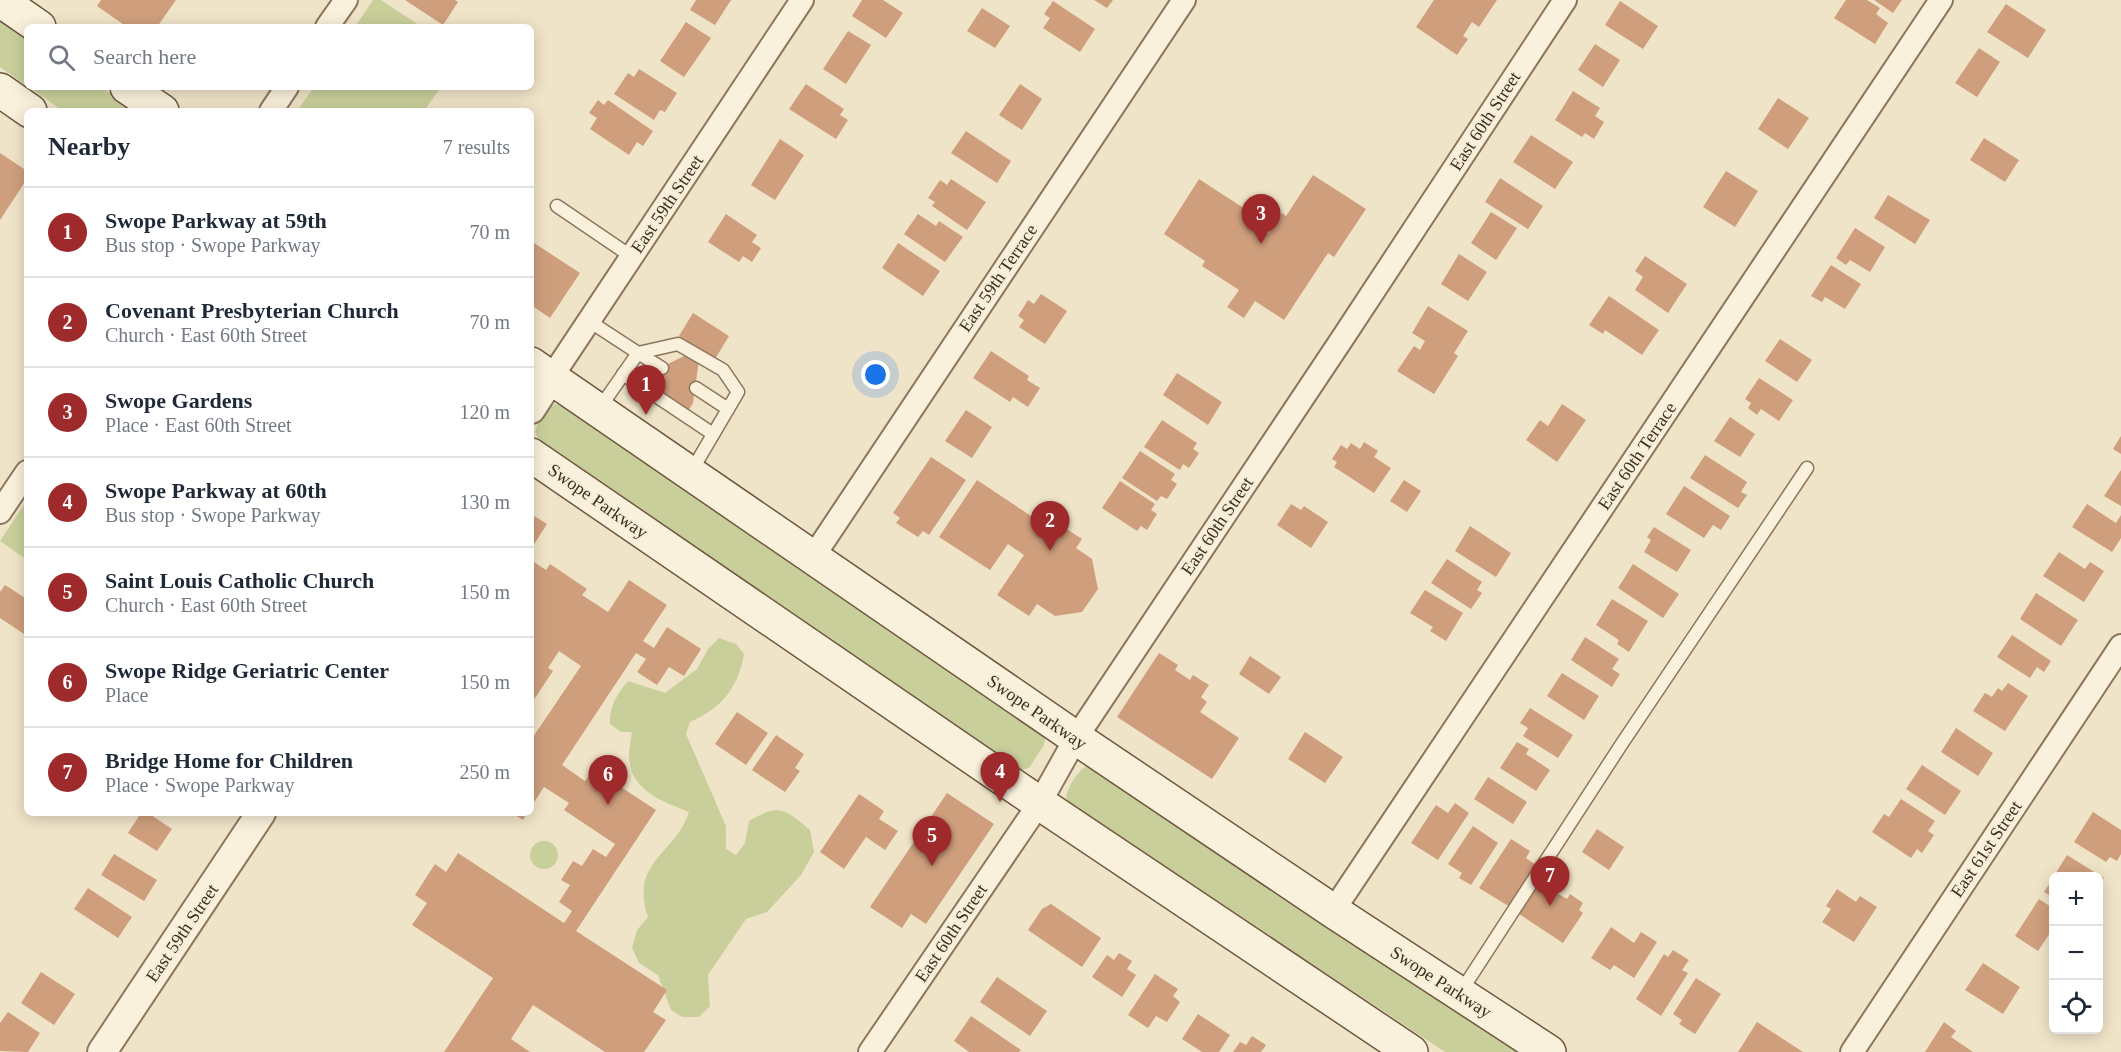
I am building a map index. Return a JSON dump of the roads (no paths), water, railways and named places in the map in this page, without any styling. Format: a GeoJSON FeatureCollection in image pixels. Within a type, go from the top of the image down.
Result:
{"type":"FeatureCollection","features":[{"type":"Feature","properties":{"kind":"main road"},"geometry":{"type":"LineString","coordinates":[[0,0],[35,24]]}},
{"type":"Feature","properties":{"kind":"main road"},"geometry":{"type":"LineString","coordinates":[[0,90],[26,108]]}},
{"type":"Feature","properties":{"kind":"main road"},"geometry":{"type":"LineString","coordinates":[[131,90],[158,108]]}},
{"type":"Feature","properties":{"kind":"main road","name":"Swope Parkway"},"geometry":{"type":"LineString","coordinates":[[541,371],[1332,911],[1549,1052]]}},
{"type":"Feature","properties":{"kind":"main road","name":"Swope Parkway"},"geometry":{"type":"LineString","coordinates":[[534,457],[1039,804],[1411,1052]]}},
{"type":"Feature","properties":{"kind":"street"},"geometry":{"type":"LineString","coordinates":[[329,24],[346,0]]}},
{"type":"Feature","properties":{"kind":"street","name":"East 59th Street"},"geometry":{"type":"LineString","coordinates":[[534,398],[541,371],[589,321],[802,0]]}},
{"type":"Feature","properties":{"kind":"street","name":"East 59th Terrace"},"geometry":{"type":"LineString","coordinates":[[813,557],[1184,0]]}},
{"type":"Feature","properties":{"kind":"street","name":"East 60th Street"},"geometry":{"type":"LineString","coordinates":[[870,1052],[1039,804],[1076,738],[1565,0]]}},
{"type":"Feature","properties":{"kind":"street","name":"East 60th Terrace"},"geometry":{"type":"LineString","coordinates":[[1332,911],[1941,0]]}},
{"type":"Feature","properties":{"kind":"street"},"geometry":{"type":"LineString","coordinates":[[273,108],[285,90]]}},
{"type":"Feature","properties":{"kind":"street"},"geometry":{"type":"LineString","coordinates":[[0,512],[24,476]]}},
{"type":"Feature","properties":{"kind":"street","name":"East 61st Street"},"geometry":{"type":"LineString","coordinates":[[1852,1052],[2121,646]]}},
{"type":"Feature","properties":{"kind":"street","name":"East 59th Street"},"geometry":{"type":"LineString","coordinates":[[102,1052],[259,816]]}},
{"type":"Feature","properties":{"kind":"lane"},"geometry":{"type":"LineString","coordinates":[[556,206],[632,257]]}},
{"type":"Feature","properties":{"kind":"lane"},"geometry":{"type":"LineString","coordinates":[[589,321],[662,368]]}},
{"type":"Feature","properties":{"kind":"lane"},"geometry":{"type":"LineString","coordinates":[[598,410],[638,353],[678,344],[723,370],[738,392],[691,473]]}},
{"type":"Feature","properties":{"kind":"lane"},"geometry":{"type":"LineString","coordinates":[[623,374],[713,434]]}},
{"type":"Feature","properties":{"kind":"lane"},"geometry":{"type":"LineString","coordinates":[[696,388],[728,410]]}},
{"type":"Feature","properties":{"kind":"lane"},"geometry":{"type":"LineString","coordinates":[[1459,994],[1621,745],[1807,468]]}},
{"type":"Feature","properties":{"kind":"place","name":"Swope Gardens"},"geometry":{"type":"Point","coordinates":[1261,244]}},
{"type":"Feature","properties":{"kind":"place","name":"Swope Parkway at 59th"},"geometry":{"type":"Point","coordinates":[646,415]}},
{"type":"Feature","properties":{"kind":"place","name":"Covenant Presbyterian Church"},"geometry":{"type":"Point","coordinates":[1050,551]}},
{"type":"Feature","properties":{"kind":"place","name":"Swope Parkway at 60th"},"geometry":{"type":"Point","coordinates":[1000,802]}},
{"type":"Feature","properties":{"kind":"place","name":"Swope Ridge Geriatric Center"},"geometry":{"type":"Point","coordinates":[608,805]}},
{"type":"Feature","properties":{"kind":"place","name":"Saint Louis Catholic Church"},"geometry":{"type":"Point","coordinates":[932,866]}},
{"type":"Feature","properties":{"kind":"place","name":"Bridge Home for Children"},"geometry":{"type":"Point","coordinates":[1550,906]}}]}
